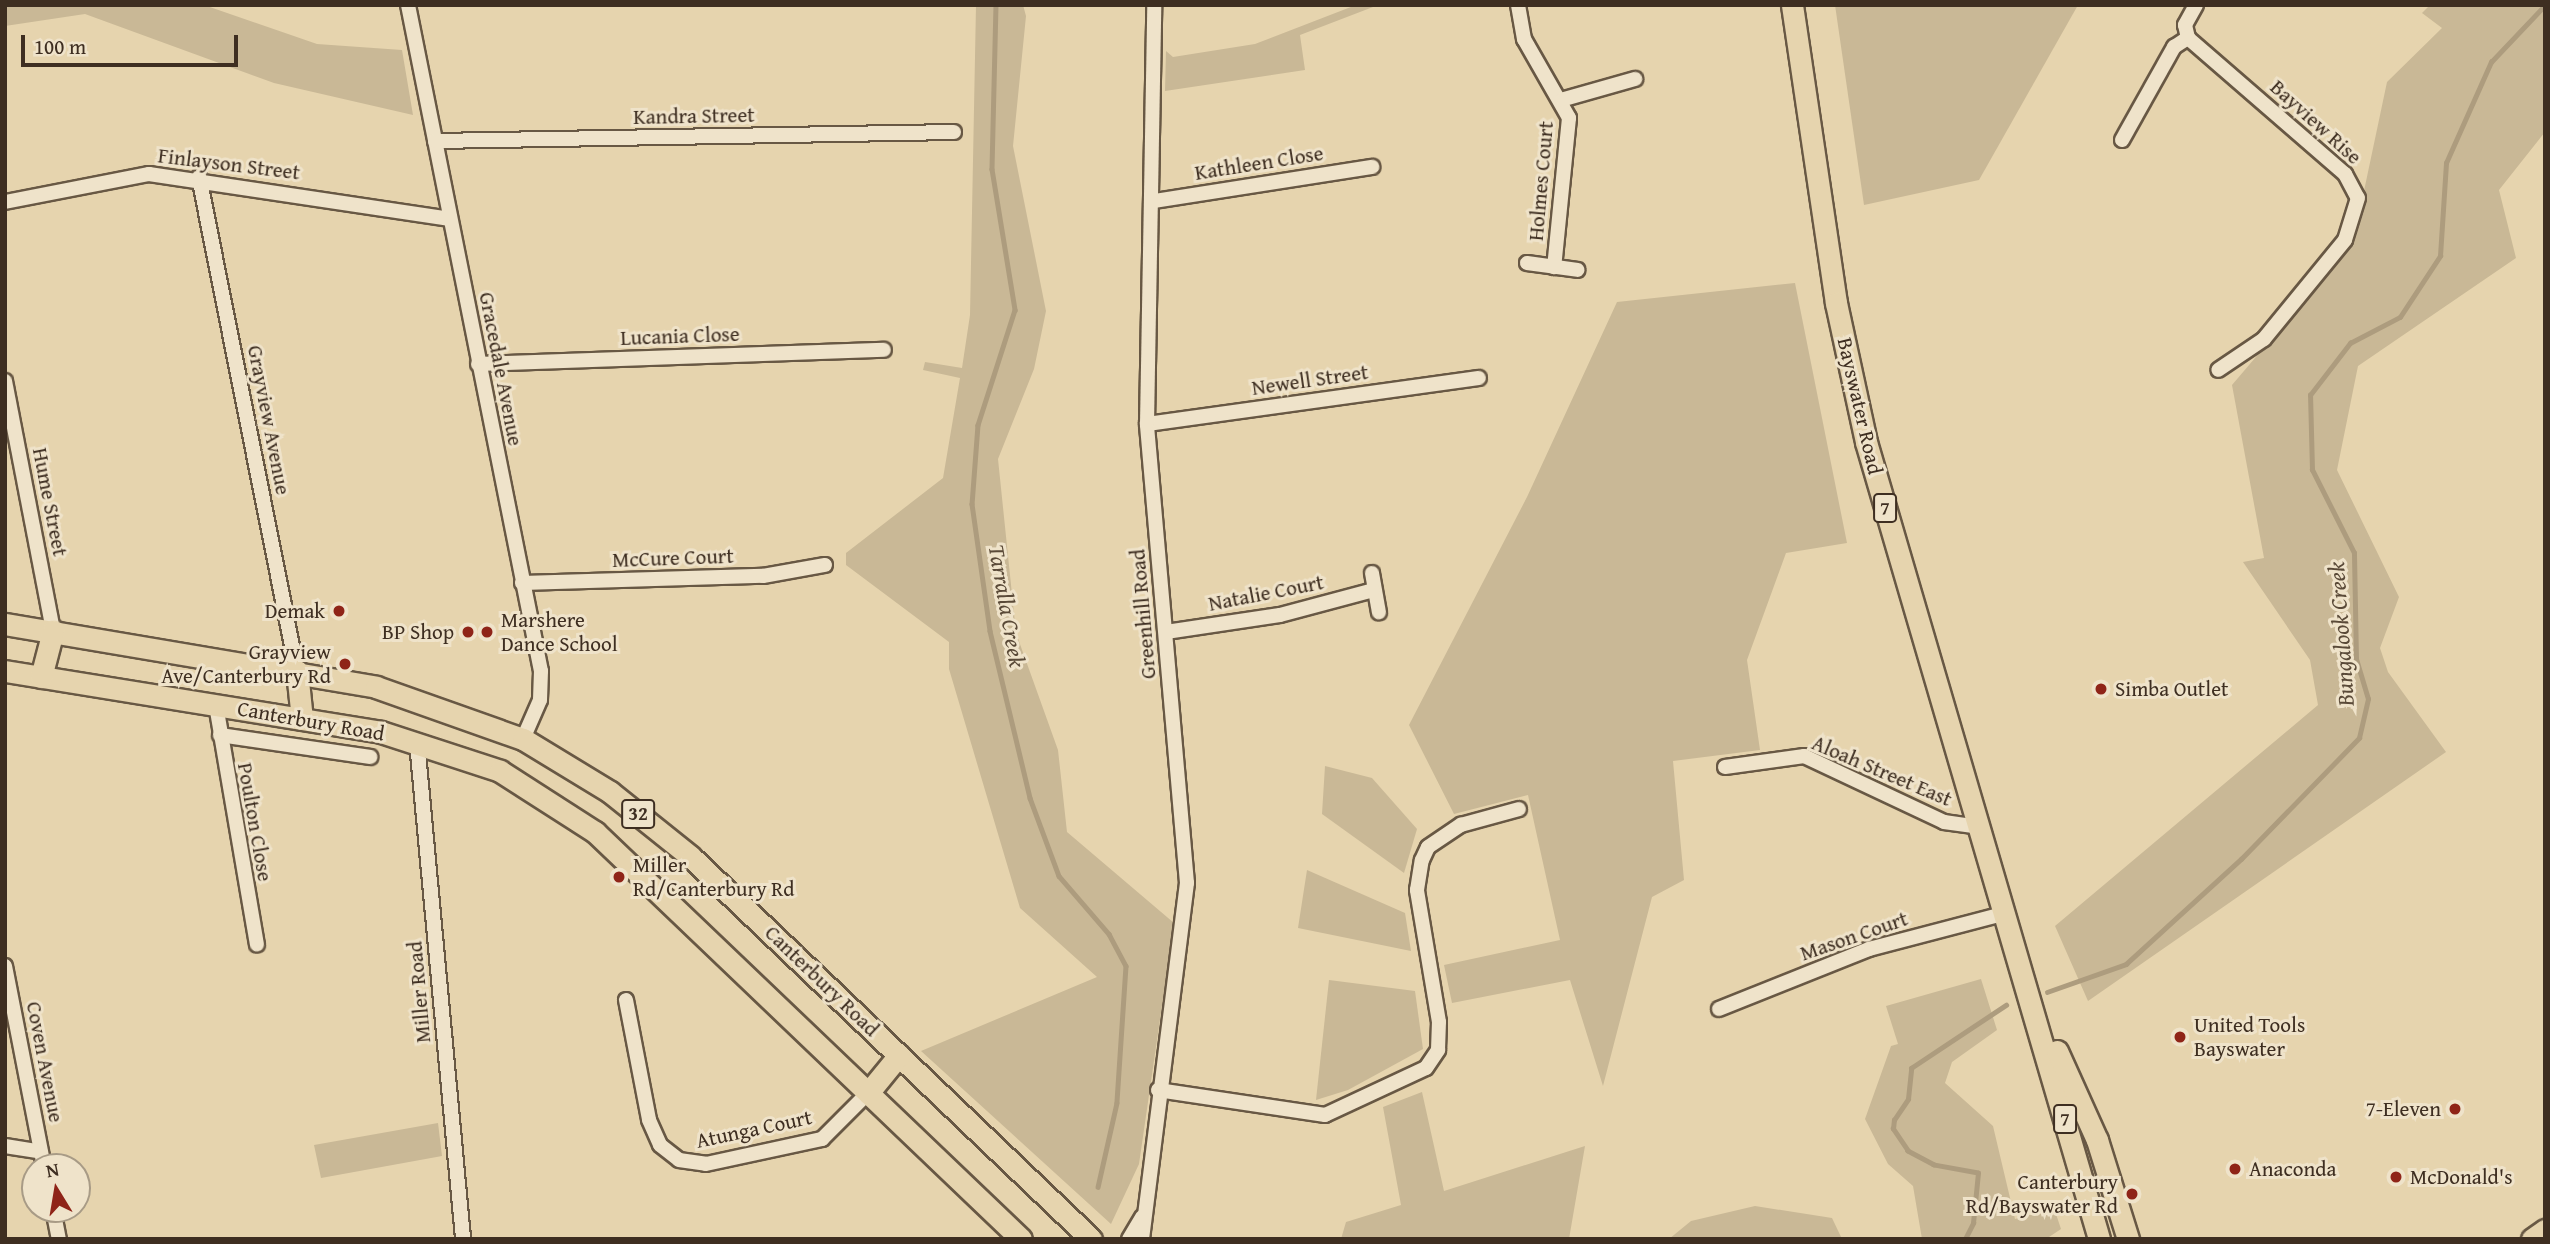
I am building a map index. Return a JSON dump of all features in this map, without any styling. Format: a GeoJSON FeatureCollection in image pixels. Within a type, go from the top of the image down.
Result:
{"type":"FeatureCollection","features":[{"type":"Feature","properties":{"kind":"main road","name":"Bayswater Road"},"geometry":{"type":"LineString","coordinates":[[1793,5],[1850,376],[1980,827],[2033,998],[2099,1239]]}},
{"type":"Feature","properties":{"kind":"main road","name":"Canterbury Road"},"geometry":{"type":"LineString","coordinates":[[5,624],[297,671],[415,697],[523,739],[610,792],[691,858],[1091,1239]]}},
{"type":"Feature","properties":{"kind":"main road"},"geometry":{"type":"LineString","coordinates":[[41,677],[53,631]]}},
{"type":"Feature","properties":{"kind":"main road","name":"Canterbury Road"},"geometry":{"type":"LineString","coordinates":[[5,671],[302,719],[417,742],[500,771],[595,832],[1021,1239]]}},
{"type":"Feature","properties":{"kind":"main road"},"geometry":{"type":"LineString","coordinates":[[297,671],[302,719]]}},
{"type":"Feature","properties":{"kind":"main road","name":"Bayswater Road"},"geometry":{"type":"LineString","coordinates":[[2033,998],[2094,1132],[2128,1239]]}},
{"type":"Feature","properties":{"kind":"main road"},"geometry":{"type":"LineString","coordinates":[[868,1093],[899,1055]]}},
{"type":"Feature","properties":{"kind":"main road"},"geometry":{"type":"LineString","coordinates":[[2069,1135],[2094,1132]]}},
{"type":"Feature","properties":{"kind":"main road"},"geometry":{"type":"LineString","coordinates":[[2532,1239],[2545,1230]]}},
{"type":"Feature","properties":{"kind":"street","name":"Gracedale Avenue"},"geometry":{"type":"LineString","coordinates":[[408,5],[541,685],[523,739]]}},
{"type":"Feature","properties":{"kind":"street","name":"Greenhill Road"},"geometry":{"type":"LineString","coordinates":[[1142,1239],[1158,1090],[1186,883],[1147,424],[1153,201],[1154,5]]}},
{"type":"Feature","properties":{"kind":"street","name":"Holmes Court"},"geometry":{"type":"LineString","coordinates":[[1518,5],[1524,39],[1564,99],[1569,118],[1554,267]]}},
{"type":"Feature","properties":{"kind":"street"},"geometry":{"type":"LineString","coordinates":[[2122,140],[2174,47],[2188,38],[2185,25],[2196,5]]}},
{"type":"Feature","properties":{"kind":"street","name":"Bayview Rise"},"geometry":{"type":"LineString","coordinates":[[2188,38],[2345,174],[2358,198],[2345,240],[2329,260],[2264,339],[2218,370]]}},
{"type":"Feature","properties":{"kind":"street","name":"Holmes Court"},"geometry":{"type":"LineString","coordinates":[[1564,99],[1634,79]]}},
{"type":"Feature","properties":{"kind":"street","name":"Kandra Street"},"geometry":{"type":"LineString","coordinates":[[435,141],[954,132]]}},
{"type":"Feature","properties":{"kind":"street","name":"Kathleen Close"},"geometry":{"type":"LineString","coordinates":[[1153,201],[1371,167]]}},
{"type":"Feature","properties":{"kind":"street","name":"Finlayson Street"},"geometry":{"type":"LineString","coordinates":[[5,202],[149,174],[199,177],[449,219]]}},
{"type":"Feature","properties":{"kind":"street","name":"Grayview Avenue"},"geometry":{"type":"LineString","coordinates":[[199,177],[297,671]]}},
{"type":"Feature","properties":{"kind":"street","name":"Holmes Court"},"geometry":{"type":"LineString","coordinates":[[1527,263],[1577,270]]}},
{"type":"Feature","properties":{"kind":"street","name":"Lucania Close"},"geometry":{"type":"LineString","coordinates":[[478,364],[884,351]]}},
{"type":"Feature","properties":{"kind":"street","name":"Newell Street"},"geometry":{"type":"LineString","coordinates":[[1147,424],[1479,377]]}},
{"type":"Feature","properties":{"kind":"street","name":"Hume Street"},"geometry":{"type":"LineString","coordinates":[[5,381],[53,631]]}},
{"type":"Feature","properties":{"kind":"street","name":"McCure Court"},"geometry":{"type":"LineString","coordinates":[[522,583],[762,576],[825,565]]}},
{"type":"Feature","properties":{"kind":"street"},"geometry":{"type":"LineString","coordinates":[[1372,573],[1373,590],[1380,612]]}},
{"type":"Feature","properties":{"kind":"street","name":"Natalie Court"},"geometry":{"type":"LineString","coordinates":[[1166,632],[1280,615],[1373,590]]}},
{"type":"Feature","properties":{"kind":"street","name":"Poulton Close"},"geometry":{"type":"LineString","coordinates":[[216,705],[257,945]]}},
{"type":"Feature","properties":{"kind":"street"},"geometry":{"type":"LineString","coordinates":[[220,735],[370,757]]}},
{"type":"Feature","properties":{"kind":"street","name":"Miller Road"},"geometry":{"type":"LineString","coordinates":[[417,742],[463,1239]]}},
{"type":"Feature","properties":{"kind":"street","name":"Aloah Street East"},"geometry":{"type":"LineString","coordinates":[[1725,767],[1804,756],[1944,822],[1980,827]]}},
{"type":"Feature","properties":{"kind":"street"},"geometry":{"type":"LineString","coordinates":[[1158,1090],[1325,1115],[1426,1068],[1438,1050],[1439,1023],[1418,890],[1422,860],[1428,847],[1461,825],[1520,809]]}},
{"type":"Feature","properties":{"kind":"street","name":"Mason Court"},"geometry":{"type":"LineString","coordinates":[[1719,1009],[1869,949],[2006,913]]}},
{"type":"Feature","properties":{"kind":"street","name":"Coven Avenue"},"geometry":{"type":"LineString","coordinates":[[5,966],[41,1152]]}},
{"type":"Feature","properties":{"kind":"street","name":"Atunga Court"},"geometry":{"type":"LineString","coordinates":[[626,1000],[649,1120],[660,1145],[679,1160],[706,1164],[813,1142],[868,1093]]}},
{"type":"Feature","properties":{"kind":"street"},"geometry":{"type":"LineString","coordinates":[[5,1146],[41,1152]]}},
{"type":"Feature","properties":{"kind":"street","name":"Greenhill Road"},"geometry":{"type":"LineString","coordinates":[[1129,1239],[1143,1216]]}},
{"type":"Feature","properties":{"kind":"shaded area"},"geometry":{"type":"Polygon","coordinates":[[[5,5],[204,5],[317,44],[402,50],[413,115],[274,83],[85,14],[5,26],[5,5]]]}},
{"type":"Feature","properties":{"kind":"shaded area"},"geometry":{"type":"Polygon","coordinates":[[[976,5],[1023,5],[1026,16],[1013,146],[1046,311],[1034,369],[998,459],[1016,633],[1058,750],[1067,832],[1174,923],[1139,1164],[1111,1224],[921,1051],[1097,977],[1020,908],[949,669],[949,642],[846,565],[846,553],[943,478],[960,378],[923,370],[925,362],[962,368],[970,315],[976,5]]]}},
{"type":"Feature","properties":{"kind":"shaded area"},"geometry":{"type":"Polygon","coordinates":[[[1356,5],[1373,7],[1300,35],[1305,70],[1165,91],[1166,51],[1173,57],[1255,44],[1356,5]]]}},
{"type":"Feature","properties":{"kind":"shaded area"},"geometry":{"type":"Polygon","coordinates":[[[1835,5],[2078,5],[1979,180],[1864,205],[1835,5]]]}},
{"type":"Feature","properties":{"kind":"shaded area"},"geometry":{"type":"Polygon","coordinates":[[[2430,5],[2545,5],[2545,132],[2499,190],[2516,258],[2358,366],[2337,470],[2399,597],[2380,648],[2388,672],[2446,752],[2088,1001],[2055,926],[2318,705],[2310,660],[2243,562],[2264,558],[2232,385],[2353,243],[2387,82],[2442,28],[2422,13],[2430,5]]]}},
{"type":"Feature","properties":{"kind":"shaded area"},"geometry":{"type":"Polygon","coordinates":[[[1795,283],[1847,543],[1786,553],[1747,660],[1760,750],[1673,761],[1684,880],[1652,897],[1603,1086],[1570,980],[1452,1003],[1444,965],[1560,940],[1528,795],[1454,814],[1409,725],[1527,497],[1617,302],[1795,283]]]}},
{"type":"Feature","properties":{"kind":"shaded area"},"geometry":{"type":"Polygon","coordinates":[[[1325,766],[1372,778],[1417,829],[1404,873],[1322,814],[1325,766]]]}},
{"type":"Feature","properties":{"kind":"shaded area"},"geometry":{"type":"Polygon","coordinates":[[[1307,870],[1405,913],[1411,951],[1298,928],[1307,870]]]}},
{"type":"Feature","properties":{"kind":"shaded area"},"geometry":{"type":"Polygon","coordinates":[[[1981,979],[1997,1030],[1952,1062],[1945,1083],[1993,1126],[2015,1219],[2054,1208],[2061,1229],[2046,1239],[1922,1239],[1913,1186],[1888,1164],[1865,1119],[1891,1046],[1898,1044],[1886,1006],[1981,979]]]}},
{"type":"Feature","properties":{"kind":"shaded area"},"geometry":{"type":"Polygon","coordinates":[[[1329,980],[1415,991],[1423,1049],[1348,1090],[1316,1100],[1329,980]]]}},
{"type":"Feature","properties":{"kind":"shaded area"},"geometry":{"type":"Polygon","coordinates":[[[1422,1092],[1444,1191],[1585,1146],[1569,1239],[1341,1239],[1346,1222],[1401,1205],[1383,1107],[1422,1092]]]}},
{"type":"Feature","properties":{"kind":"shaded area"},"geometry":{"type":"Polygon","coordinates":[[[438,1123],[442,1156],[321,1178],[314,1145],[438,1123]]]}},
{"type":"Feature","properties":{"kind":"shaded area"},"geometry":{"type":"Polygon","coordinates":[[[1755,1206],[1832,1218],[1842,1239],[1669,1239],[1691,1221],[1755,1206]]]}},
{"type":"Feature","properties":{"kind":"waterway","name":"Tarralla Creek"},"geometry":{"type":"LineString","coordinates":[[996,5],[992,169],[1015,310],[978,425],[972,504],[990,631],[1030,798],[1059,876],[1109,934],[1126,966],[1117,1103],[1098,1187]]}},
{"type":"Feature","properties":{"kind":"waterway","name":"Bungalook Creek"},"geometry":{"type":"LineString","coordinates":[[2047,992],[2126,964],[2241,859],[2359,738],[2368,699],[2356,659],[2354,553],[2312,470],[2310,395],[2350,343],[2400,317],[2440,256],[2446,163],[2491,62],[2545,5]]}},
{"type":"Feature","properties":{"kind":"waterway","name":"Bungalook Creek"},"geometry":{"type":"LineString","coordinates":[[1965,1239],[1973,1223],[1978,1173],[1934,1165],[1908,1151],[1893,1129],[1894,1120],[1908,1099],[1911,1068],[2006,1005]]}},
{"type":"Feature","properties":{"kind":"waterway","name":"Bungalook Creek"},"geometry":{"type":"LineString","coordinates":[[1763,1239],[1788,1239]]}},
{"type":"Feature","properties":{"kind":"place","name":"Demak"},"geometry":{"type":"Point","coordinates":[339,611]}},
{"type":"Feature","properties":{"kind":"place","name":"BP Shop"},"geometry":{"type":"Point","coordinates":[468,632]}},
{"type":"Feature","properties":{"kind":"place","name":"Marshere Dance School"},"geometry":{"type":"Point","coordinates":[487,632]}},
{"type":"Feature","properties":{"kind":"place","name":"Grayview Ave/Canterbury Rd"},"geometry":{"type":"Point","coordinates":[345,664]}},
{"type":"Feature","properties":{"kind":"place","name":"Simba Outlet"},"geometry":{"type":"Point","coordinates":[2101,689]}},
{"type":"Feature","properties":{"kind":"place","name":"Miller Rd/Canterbury Rd"},"geometry":{"type":"Point","coordinates":[619,877]}},
{"type":"Feature","properties":{"kind":"place","name":"United Tools Bayswater"},"geometry":{"type":"Point","coordinates":[2180,1037]}},
{"type":"Feature","properties":{"kind":"place","name":"7-Eleven"},"geometry":{"type":"Point","coordinates":[2455,1109]}},
{"type":"Feature","properties":{"kind":"place","name":"Anaconda"},"geometry":{"type":"Point","coordinates":[2235,1169]}},
{"type":"Feature","properties":{"kind":"place","name":"McDonald's"},"geometry":{"type":"Point","coordinates":[2396,1177]}},
{"type":"Feature","properties":{"kind":"place","name":"Canterbury Rd/Bayswater Rd"},"geometry":{"type":"Point","coordinates":[2132,1194]}}]}
